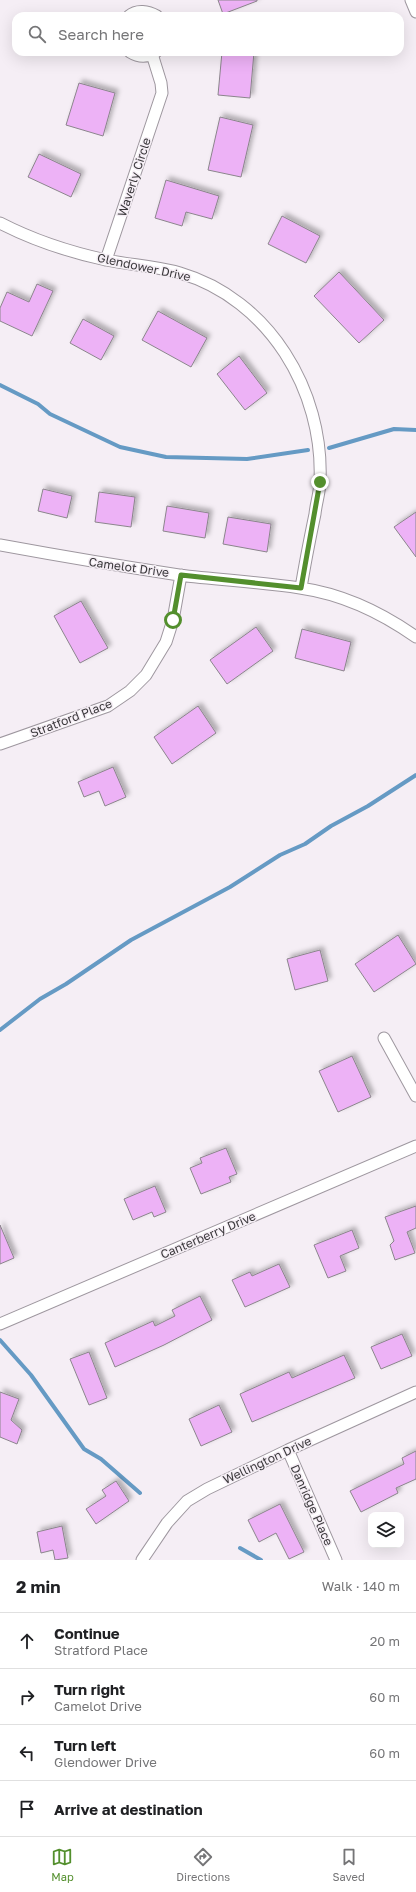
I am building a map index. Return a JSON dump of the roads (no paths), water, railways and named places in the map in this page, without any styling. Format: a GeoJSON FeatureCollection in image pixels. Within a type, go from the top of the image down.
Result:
{"type":"FeatureCollection","features":[{"type":"Feature","properties":{"kind":"street"},"geometry":{"type":"LineString","coordinates":[[410,0],[416,12]]}},
{"type":"Feature","properties":{"kind":"street"},"geometry":{"type":"LineString","coordinates":[[137,12],[148,12]]}},
{"type":"Feature","properties":{"kind":"street","name":"Waverly Circle"},"geometry":{"type":"LineString","coordinates":[[106,260],[162,93],[155,56]]}},
{"type":"Feature","properties":{"kind":"street","name":"Glendower Drive"},"geometry":{"type":"LineString","coordinates":[[0,224],[30,238],[56,247],[106,260],[153,267],[204,281],[230,296],[254,316],[276,339],[294,367],[309,400],[319,438],[320,482],[301,588]]}},
{"type":"Feature","properties":{"kind":"street","name":"Camelot Drive"},"geometry":{"type":"LineString","coordinates":[[0,545],[88,562],[181,575],[301,588],[336,597],[364,607],[391,620],[416,637]]}},
{"type":"Feature","properties":{"kind":"street","name":"Stratford Place"},"geometry":{"type":"LineString","coordinates":[[0,744],[108,706],[130,691],[149,670],[166,642],[173,620],[181,575]]}},
{"type":"Feature","properties":{"kind":"street"},"geometry":{"type":"LineString","coordinates":[[384,1038],[416,1096]]}},
{"type":"Feature","properties":{"kind":"street","name":"Canterberry Drive"},"geometry":{"type":"LineString","coordinates":[[0,1324],[416,1146]]}},
{"type":"Feature","properties":{"kind":"street","name":"Wellington Drive"},"geometry":{"type":"LineString","coordinates":[[142,1560],[167,1523],[187,1501],[207,1489],[288,1450],[416,1392]]}},
{"type":"Feature","properties":{"kind":"street","name":"Danridge Place"},"geometry":{"type":"LineString","coordinates":[[288,1450],[336,1560]]}},
{"type":"Feature","properties":{"kind":"waterway"},"geometry":{"type":"LineString","coordinates":[[0,385],[38,404],[50,414],[120,447],[166,457],[247,459],[308,450]]}},
{"type":"Feature","properties":{"kind":"waterway"},"geometry":{"type":"LineString","coordinates":[[329,448],[394,429],[416,430]]}},
{"type":"Feature","properties":{"kind":"waterway"},"geometry":{"type":"LineString","coordinates":[[0,1030],[40,999],[66,984],[131,940],[230,887],[280,855],[305,844],[331,826],[368,806],[416,775]]}},
{"type":"Feature","properties":{"kind":"waterway"},"geometry":{"type":"LineString","coordinates":[[0,1340],[31,1375],[84,1449],[101,1459],[140,1493]]}},
{"type":"Feature","properties":{"kind":"waterway"},"geometry":{"type":"LineString","coordinates":[[240,1548],[261,1560]]}}]}
